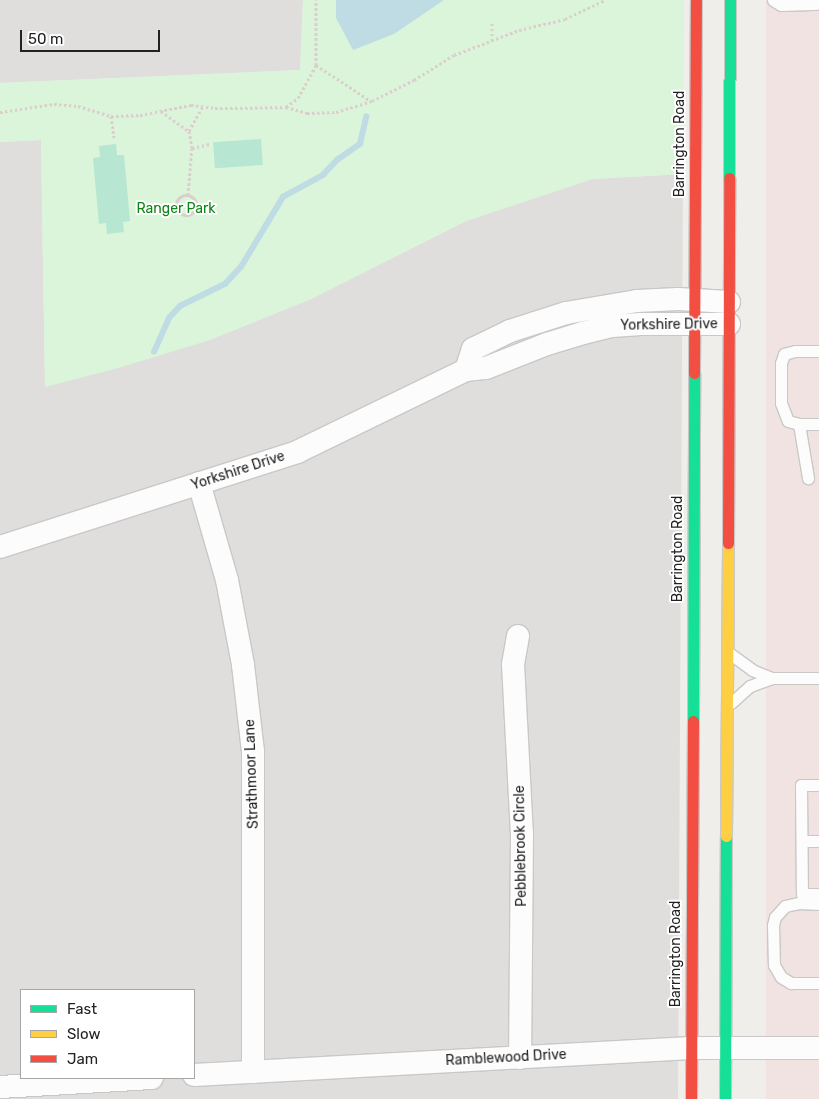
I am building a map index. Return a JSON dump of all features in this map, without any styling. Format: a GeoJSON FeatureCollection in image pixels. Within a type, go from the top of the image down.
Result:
{"type":"FeatureCollection","features":[{"type":"Feature","properties":{"kind":"main road","name":"Barrington Road"},"geometry":{"type":"LineString","coordinates":[[691,1099],[696,0]]}},
{"type":"Feature","properties":{"kind":"main road"},"geometry":{"type":"LineString","coordinates":[[725,1099],[730,0]]}},
{"type":"Feature","properties":{"kind":"street","name":"Yorkshire Drive"},"geometry":{"type":"LineString","coordinates":[[466,370],[473,349],[510,331],[566,313],[628,302],[695,300],[729,313]]}},
{"type":"Feature","properties":{"kind":"street","name":"Yorkshire Drive"},"geometry":{"type":"LineString","coordinates":[[0,547],[297,452],[466,370],[486,368],[547,344],[612,326],[694,324],[729,313]]}},
{"type":"Feature","properties":{"kind":"street","name":"Strathmoor Lane"},"geometry":{"type":"LineString","coordinates":[[199,483],[227,580],[243,665],[253,752],[253,1072]]}},
{"type":"Feature","properties":{"kind":"street","name":"Pebblebrook Circle"},"geometry":{"type":"LineString","coordinates":[[518,636],[513,664],[522,834],[520,1058]]}},
{"type":"Feature","properties":{"kind":"street","name":"Ramblewood Drive"},"geometry":{"type":"LineString","coordinates":[[195,1075],[691,1048],[819,1048]]}},
{"type":"Feature","properties":{"kind":"street"},"geometry":{"type":"LineString","coordinates":[[0,1087],[135,1079]]}},
{"type":"Feature","properties":{"kind":"lane"},"geometry":{"type":"LineString","coordinates":[[773,0],[781,5],[819,4]]}},
{"type":"Feature","properties":{"kind":"lane"},"geometry":{"type":"LineString","coordinates":[[819,351],[795,351],[784,354],[781,363],[780,403],[788,421],[799,424],[819,424]]}},
{"type":"Feature","properties":{"kind":"lane"},"geometry":{"type":"LineString","coordinates":[[799,424],[808,478]]}},
{"type":"Feature","properties":{"kind":"lane"},"geometry":{"type":"LineString","coordinates":[[726,650],[749,668],[772,678],[819,678]]}},
{"type":"Feature","properties":{"kind":"lane"},"geometry":{"type":"LineString","coordinates":[[726,715],[733,699],[743,691],[772,678]]}},
{"type":"Feature","properties":{"kind":"lane"},"geometry":{"type":"LineString","coordinates":[[819,785],[802,785],[802,894],[819,894]]}},
{"type":"Feature","properties":{"kind":"lane"},"geometry":{"type":"LineString","coordinates":[[802,841],[819,841]]}},
{"type":"Feature","properties":{"kind":"lane"},"geometry":{"type":"LineString","coordinates":[[819,904],[799,903],[785,906],[775,917],[773,925],[774,964],[781,977],[792,983],[819,983]]}},
{"type":"Feature","properties":{"kind":"path"},"geometry":{"type":"LineString","coordinates":[[286,107],[298,98],[316,65],[316,0]]}},
{"type":"Feature","properties":{"kind":"path"},"geometry":{"type":"LineString","coordinates":[[0,112],[54,104],[78,106],[112,116],[191,104],[253,109],[286,107],[307,113],[336,112],[372,101],[414,80],[454,55],[519,30],[565,19],[605,0]]}},
{"type":"Feature","properties":{"kind":"path"},"geometry":{"type":"LineString","coordinates":[[492,23],[492,40]]}},
{"type":"Feature","properties":{"kind":"path"},"geometry":{"type":"LineString","coordinates":[[316,65],[372,101]]}},
{"type":"Feature","properties":{"kind":"path"},"geometry":{"type":"LineString","coordinates":[[188,195],[192,148],[189,131],[203,106]]}},
{"type":"Feature","properties":{"kind":"path"},"geometry":{"type":"LineString","coordinates":[[160,110],[189,131]]}},
{"type":"Feature","properties":{"kind":"path"},"geometry":{"type":"LineString","coordinates":[[112,116],[114,138]]}},
{"type":"Feature","properties":{"kind":"path"},"geometry":{"type":"LineString","coordinates":[[192,148],[210,144]]}},
{"type":"Feature","properties":{"kind":"path"},"geometry":{"type":"LineString","coordinates":[[188,195],[196,202],[196,207],[189,214],[184,215],[179,212],[176,203],[183,196],[188,195]]}},
{"type":"Feature","properties":{"kind":"shaded area"},"geometry":{"type":"Polygon","coordinates":[[[0,0],[303,0],[300,70],[0,83],[0,0]]]}},
{"type":"Feature","properties":{"kind":"shaded area"},"geometry":{"type":"Polygon","coordinates":[[[766,0],[819,0],[819,1099],[766,1099],[766,0]]]}},
{"type":"Feature","properties":{"kind":"shaded area"},"geometry":{"type":"Polygon","coordinates":[[[41,140],[45,386],[309,300],[466,221],[592,179],[683,174],[678,1099],[0,1099],[0,142],[41,140]]]}},
{"type":"Feature","properties":{"kind":"green space","name":"Ranger Park"},"geometry":{"type":"Polygon","coordinates":[[[303,0],[684,0],[683,174],[592,179],[466,221],[309,300],[210,340],[118,368],[45,387],[41,140],[0,142],[0,83],[300,70],[303,0]]]}},
{"type":"Feature","properties":{"kind":"green space"},"geometry":{"type":"Polygon","coordinates":[[[261,139],[263,165],[215,168],[213,142],[261,139]]]}},
{"type":"Feature","properties":{"kind":"green space"},"geometry":{"type":"Polygon","coordinates":[[[116,144],[117,155],[124,155],[130,221],[123,222],[124,232],[107,234],[106,223],[99,224],[93,158],[100,157],[99,146],[116,144]]]}},
{"type":"Feature","properties":{"kind":"water"},"geometry":{"type":"Polygon","coordinates":[[[336,0],[444,0],[394,34],[353,50],[336,18],[336,0]]]}},
{"type":"Feature","properties":{"kind":"waterway"},"geometry":{"type":"LineString","coordinates":[[154,352],[169,318],[180,306],[225,284],[241,267],[283,197],[323,175],[337,160],[360,144],[366,117]]}},
{"type":"Feature","properties":{"kind":"traffic: fast"},"geometry":{"type":"LineString","coordinates":[[729,178],[730,0]]}},
{"type":"Feature","properties":{"kind":"traffic: fast"},"geometry":{"type":"LineString","coordinates":[[693,721],[694,373]]}},
{"type":"Feature","properties":{"kind":"traffic: fast"},"geometry":{"type":"LineString","coordinates":[[725,1099],[726,836]]}},
{"type":"Feature","properties":{"kind":"traffic: slow"},"geometry":{"type":"LineString","coordinates":[[726,836],[728,543]]}},
{"type":"Feature","properties":{"kind":"traffic: jam"},"geometry":{"type":"LineString","coordinates":[[694,373],[696,0]]}},
{"type":"Feature","properties":{"kind":"traffic: jam"},"geometry":{"type":"LineString","coordinates":[[728,543],[729,178]]}},
{"type":"Feature","properties":{"kind":"traffic: jam"},"geometry":{"type":"LineString","coordinates":[[691,1099],[693,721]]}}]}
